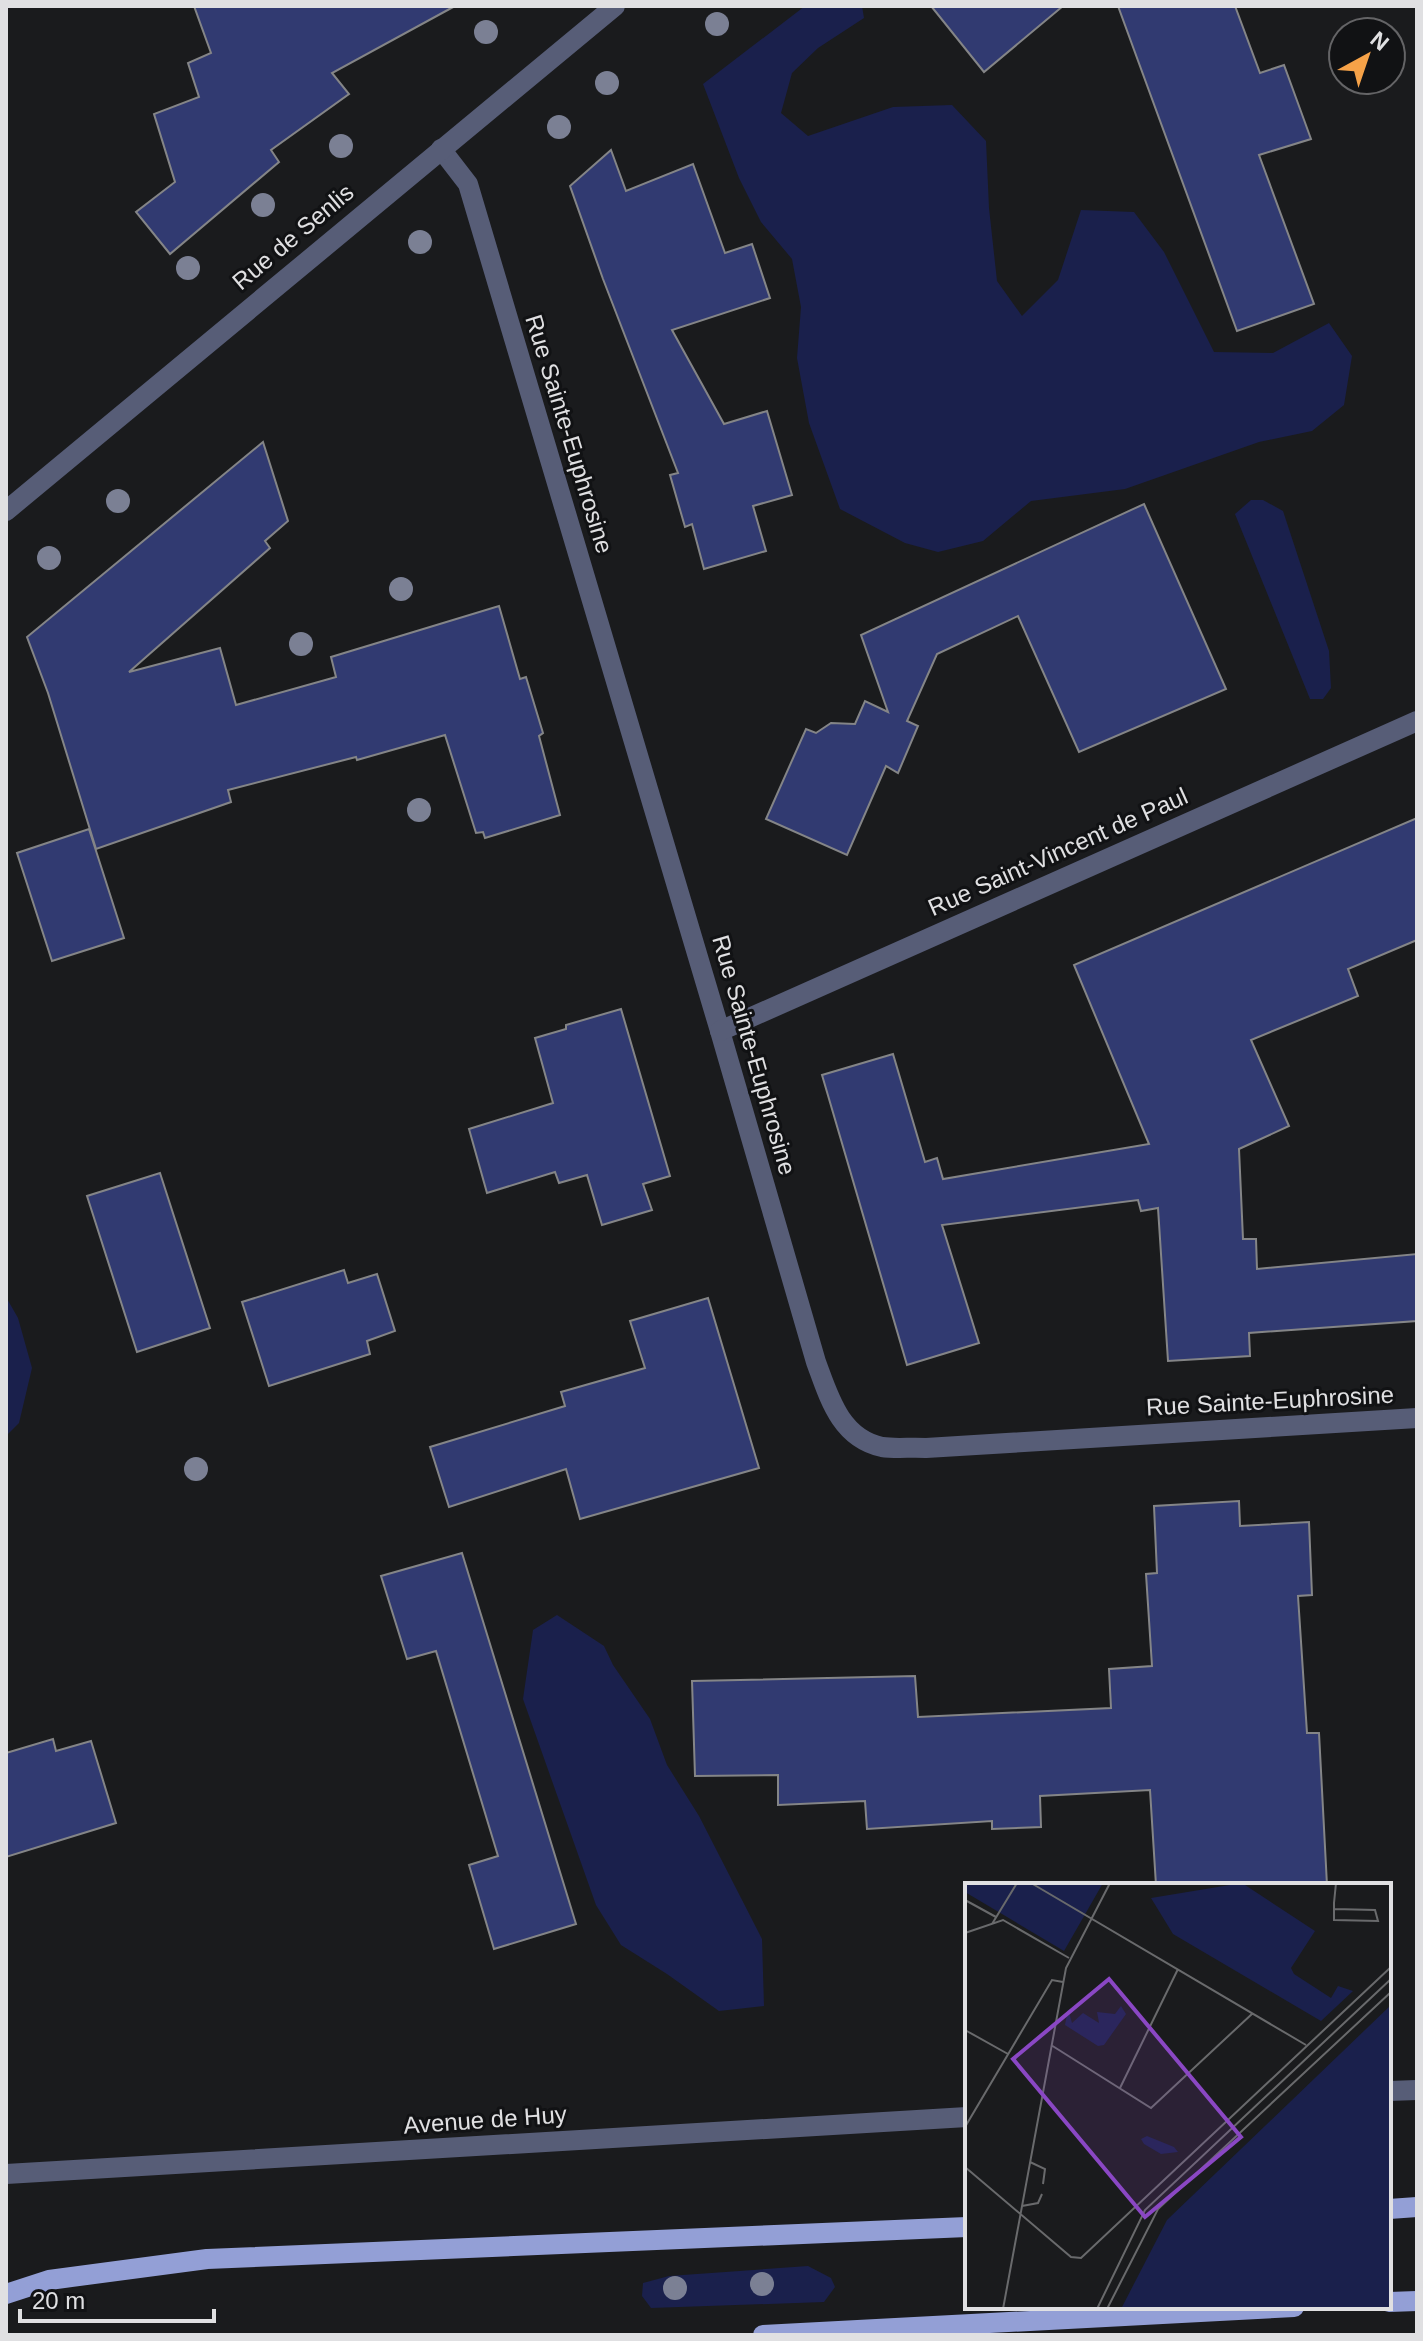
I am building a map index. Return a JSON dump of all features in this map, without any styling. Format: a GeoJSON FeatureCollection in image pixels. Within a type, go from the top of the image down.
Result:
{"type":"FeatureCollection","features":[{"type":"Feature","properties":{"kind":"main road"},"geometry":{"type":"LineString","coordinates":[[1391,2209],[1417,2207]]}},
{"type":"Feature","properties":{"kind":"main road"},"geometry":{"type":"LineString","coordinates":[[6,2294],[49,2280],[207,2259],[965,2227]]}},
{"type":"Feature","properties":{"kind":"main road"},"geometry":{"type":"LineString","coordinates":[[1391,2302],[1417,2301]]}},
{"type":"Feature","properties":{"kind":"main road"},"geometry":{"type":"LineString","coordinates":[[763,2335],[1256,2309]]}},
{"type":"Feature","properties":{"kind":"street","name":"Rue de Senlis"},"geometry":{"type":"LineString","coordinates":[[6,511],[615,6]]}},
{"type":"Feature","properties":{"kind":"street","name":"Rue Sainte-Euphrosine"},"geometry":{"type":"LineString","coordinates":[[441,149],[468,184],[816,1362],[833,1408],[851,1433],[881,1447],[926,1448],[1417,1418]]}},
{"type":"Feature","properties":{"kind":"street","name":"Rue Saint-Vincent de Paul"},"geometry":{"type":"LineString","coordinates":[[720,1031],[1417,721]]}},
{"type":"Feature","properties":{"kind":"street"},"geometry":{"type":"LineString","coordinates":[[1391,2091],[1417,2090]]}},
{"type":"Feature","properties":{"kind":"street","name":"Avenue de Huy"},"geometry":{"type":"LineString","coordinates":[[6,2174],[965,2117]]}},
{"type":"Feature","properties":{"kind":"shaded area"},"geometry":{"type":"Polygon","coordinates":[[[805,6],[862,6],[864,18],[818,48],[792,73],[781,113],[808,136],[893,107],[952,105],[986,141],[997,281],[1022,316],[1058,280],[1081,210],[1134,212],[1164,252],[1214,352],[1273,353],[1329,323],[1352,356],[1344,405],[1312,431],[1259,442],[1125,489],[1031,501],[983,541],[938,552],[905,543],[840,509],[809,423],[797,358],[801,307],[792,259],[761,222],[739,178],[703,84],[805,6]]]}},
{"type":"Feature","properties":{"kind":"shaded area"},"geometry":{"type":"Polygon","coordinates":[[[1251,500],[1263,500],[1283,511],[1329,651],[1331,688],[1323,699],[1310,699],[1235,514],[1251,500]]]}},
{"type":"Feature","properties":{"kind":"shaded area"},"geometry":{"type":"Polygon","coordinates":[[[6,1297],[18,1318],[32,1368],[19,1423],[6,1436],[6,1297]]]}},
{"type":"Feature","properties":{"kind":"shaded area"},"geometry":{"type":"Polygon","coordinates":[[[557,1615],[604,1646],[613,1665],[650,1719],[667,1765],[699,1816],[762,1939],[764,2006],[719,2011],[621,1945],[596,1905],[523,1699],[533,1630],[557,1615]]]}},
{"type":"Feature","properties":{"kind":"shaded area"},"geometry":{"type":"Polygon","coordinates":[[[808,2266],[831,2278],[835,2287],[824,2302],[651,2308],[642,2296],[643,2283],[669,2276],[808,2266]]]}},
{"type":"Feature","properties":{"kind":"building"},"geometry":{"type":"Polygon","coordinates":[[[194,6],[455,6],[332,73],[349,94],[271,150],[279,162],[170,254],[136,212],[175,182],[154,114],[199,97],[188,63],[211,53],[194,6]]]}},
{"type":"Feature","properties":{"kind":"building"},"geometry":{"type":"Polygon","coordinates":[[[931,6],[1063,6],[984,72],[931,6]]]}},
{"type":"Feature","properties":{"kind":"building"},"geometry":{"type":"Polygon","coordinates":[[[1118,6],[1235,6],[1260,73],[1284,65],[1311,139],[1259,155],[1314,304],[1237,331],[1118,6]]]}},
{"type":"Feature","properties":{"kind":"building"},"geometry":{"type":"Polygon","coordinates":[[[611,150],[626,191],[693,164],[725,253],[752,244],[770,298],[672,330],[724,424],[767,411],[792,495],[753,506],[766,551],[704,569],[692,524],[685,527],[670,475],[678,473],[570,186],[611,150]]]}},
{"type":"Feature","properties":{"kind":"building"},"geometry":{"type":"Polygon","coordinates":[[[263,442],[288,521],[265,541],[270,548],[129,672],[220,648],[236,705],[336,677],[331,657],[499,606],[520,679],[526,677],[543,733],[539,736],[560,815],[485,838],[483,832],[476,833],[445,735],[357,760],[356,757],[228,790],[231,802],[96,849],[48,693],[27,637],[263,442]]]}},
{"type":"Feature","properties":{"kind":"building"},"geometry":{"type":"Polygon","coordinates":[[[1144,504],[1226,689],[1079,752],[1018,616],[937,654],[907,721],[918,726],[898,773],[886,766],[847,855],[766,819],[806,729],[816,733],[831,723],[855,724],[865,701],[888,712],[861,635],[1144,504]]]}},
{"type":"Feature","properties":{"kind":"building"},"geometry":{"type":"Polygon","coordinates":[[[1417,818],[1417,940],[1348,969],[1358,996],[1251,1040],[1289,1126],[1239,1149],[1243,1239],[1256,1239],[1257,1269],[1417,1254],[1417,1321],[1249,1333],[1250,1356],[1168,1361],[1158,1208],[1141,1211],[1138,1200],[942,1225],[979,1343],[907,1365],[822,1075],[893,1054],[925,1162],[937,1158],[943,1179],[1149,1144],[1074,965],[1417,818]]]}},
{"type":"Feature","properties":{"kind":"building"},"geometry":{"type":"Polygon","coordinates":[[[89,829],[124,938],[52,961],[17,853],[89,829]]]}},
{"type":"Feature","properties":{"kind":"building"},"geometry":{"type":"Polygon","coordinates":[[[621,1009],[670,1176],[643,1184],[652,1210],[602,1225],[587,1175],[559,1183],[555,1172],[487,1193],[469,1129],[553,1103],[535,1038],[566,1029],[566,1025],[621,1009]]]}},
{"type":"Feature","properties":{"kind":"building"},"geometry":{"type":"Polygon","coordinates":[[[160,1173],[210,1328],[137,1352],[87,1196],[160,1173]]]}},
{"type":"Feature","properties":{"kind":"building"},"geometry":{"type":"Polygon","coordinates":[[[344,1270],[348,1283],[377,1274],[395,1331],[367,1341],[370,1354],[269,1386],[242,1302],[344,1270]]]}},
{"type":"Feature","properties":{"kind":"building"},"geometry":{"type":"Polygon","coordinates":[[[708,1298],[759,1468],[580,1519],[566,1469],[449,1507],[430,1447],[565,1406],[561,1392],[645,1368],[630,1321],[708,1298]]]}},
{"type":"Feature","properties":{"kind":"building"},"geometry":{"type":"Polygon","coordinates":[[[1239,1501],[1240,1526],[1309,1522],[1312,1595],[1298,1596],[1307,1733],[1319,1733],[1327,1883],[1156,1883],[1150,1790],[1040,1796],[1041,1827],[992,1829],[992,1821],[867,1829],[865,1801],[778,1805],[778,1775],[695,1776],[692,1681],[915,1676],[918,1717],[1111,1708],[1109,1669],[1152,1666],[1146,1574],[1157,1573],[1154,1506],[1239,1501]]]}},
{"type":"Feature","properties":{"kind":"building"},"geometry":{"type":"Polygon","coordinates":[[[462,1553],[576,1924],[494,1949],[469,1865],[498,1856],[436,1651],[407,1659],[381,1576],[462,1553]]]}},
{"type":"Feature","properties":{"kind":"building"},"geometry":{"type":"Polygon","coordinates":[[[53,1739],[56,1751],[91,1741],[116,1823],[6,1857],[6,1753],[53,1739]]]}}]}
